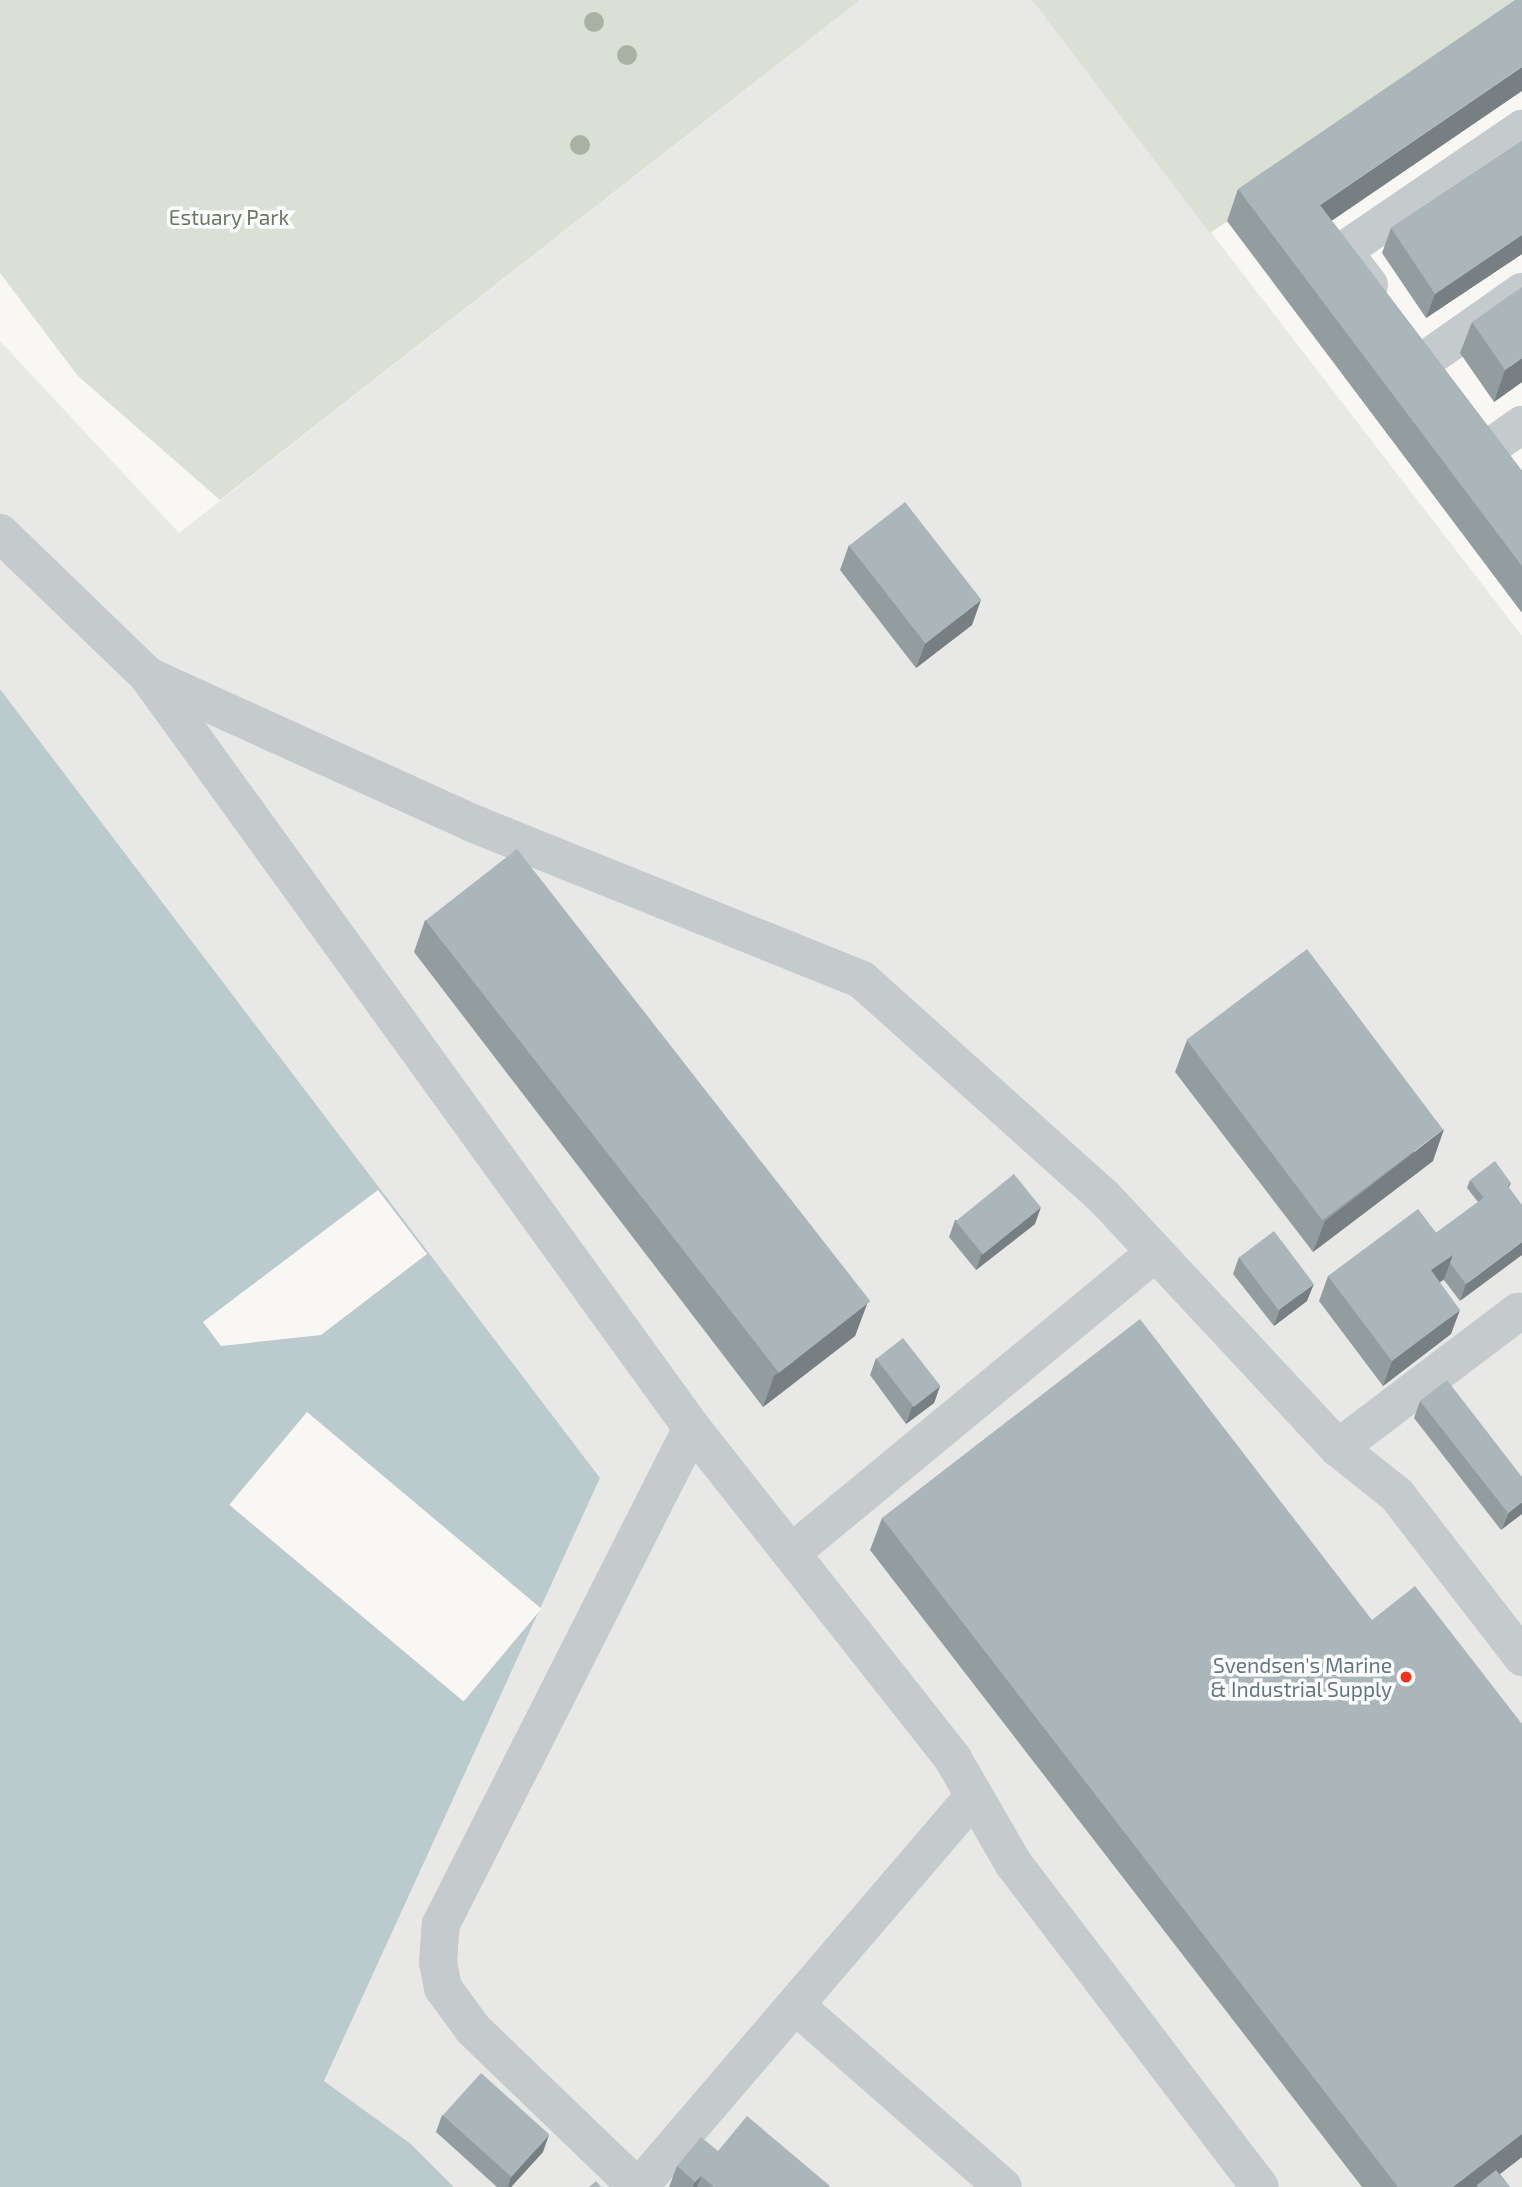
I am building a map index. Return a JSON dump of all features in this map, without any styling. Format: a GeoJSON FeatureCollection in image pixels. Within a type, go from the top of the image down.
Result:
{"type":"FeatureCollection","features":[{"type":"Feature","properties":{"kind":"lane"},"geometry":{"type":"LineString","coordinates":[[1522,129],[1343,251],[1462,400],[1509,434],[1522,475]]}},
{"type":"Feature","properties":{"kind":"lane"},"geometry":{"type":"LineString","coordinates":[[1428,358],[1522,292]]}},
{"type":"Feature","properties":{"kind":"lane"},"geometry":{"type":"LineString","coordinates":[[0,533],[148,676],[692,1428],[953,1759],[1013,1863],[1260,2187]]}},
{"type":"Feature","properties":{"kind":"lane"},"geometry":{"type":"LineString","coordinates":[[148,676],[472,823],[862,980],[1102,1196],[1338,1448],[1397,1495],[1518,1635]]}},
{"type":"Feature","properties":{"kind":"lane"},"geometry":{"type":"LineString","coordinates":[[791,1553],[1155,1253]]}},
{"type":"Feature","properties":{"kind":"lane"},"geometry":{"type":"LineString","coordinates":[[1338,1448],[1518,1312]]}},
{"type":"Feature","properties":{"kind":"lane"},"geometry":{"type":"LineString","coordinates":[[692,1428],[441,1924],[439,1950],[443,1988],[473,2029],[638,2187],[974,1796]]}},
{"type":"Feature","properties":{"kind":"lane"},"geometry":{"type":"LineString","coordinates":[[795,2005],[1003,2187]]}},
{"type":"Feature","properties":{"kind":"shaded area"},"geometry":{"type":"Polygon","coordinates":[[[860,0],[1032,0],[1522,636],[1522,2187],[454,2187],[411,2144],[324,2081],[600,1478],[0,689],[0,341],[179,533],[860,0]]]}},
{"type":"Feature","properties":{"kind":"shaded area"},"geometry":{"type":"Polygon","coordinates":[[[0,689],[600,1478],[324,2081],[411,2144],[454,2187],[0,2187],[0,689]]]}},
{"type":"Feature","properties":{"kind":"green space","name":"Estuary Park"},"geometry":{"type":"Polygon","coordinates":[[[0,0],[860,0],[220,500],[78,376],[0,273],[0,0]]]}},
{"type":"Feature","properties":{"kind":"green space"},"geometry":{"type":"Polygon","coordinates":[[[1032,0],[1522,0],[1522,19],[1210,233],[1032,0]]]}},
{"type":"Feature","properties":{"kind":"pier"},"geometry":{"type":"Polygon","coordinates":[[[378,1190],[427,1254],[321,1335],[221,1346],[203,1322],[378,1190]]]}},
{"type":"Feature","properties":{"kind":"pier"},"geometry":{"type":"Polygon","coordinates":[[[307,1412],[541,1609],[464,1701],[229,1505],[307,1412]]]}},
{"type":"Feature","properties":{"kind":"building"},"geometry":{"type":"Polygon","coordinates":[[[1515,0],[1522,0],[1522,67],[1320,205],[1522,471],[1522,566],[1238,189],[1515,0]]]}},
{"type":"Feature","properties":{"kind":"building"},"geometry":{"type":"Polygon","coordinates":[[[1522,141],[1522,235],[1435,294],[1391,228],[1522,141]]]}},
{"type":"Feature","properties":{"kind":"building"},"geometry":{"type":"Polygon","coordinates":[[[1522,287],[1522,358],[1505,370],[1472,322],[1522,287]]]}},
{"type":"Feature","properties":{"kind":"building"},"geometry":{"type":"Polygon","coordinates":[[[905,502],[981,600],[925,643],[849,546],[905,502]]]}},
{"type":"Feature","properties":{"kind":"building"},"geometry":{"type":"Polygon","coordinates":[[[517,849],[870,1301],[779,1373],[426,920],[517,849]]]}},
{"type":"Feature","properties":{"kind":"building"},"geometry":{"type":"Polygon","coordinates":[[[1307,949],[1443,1129],[1322,1220],[1186,1040],[1307,949]]]}},
{"type":"Feature","properties":{"kind":"building"},"geometry":{"type":"Polygon","coordinates":[[[1495,1161],[1511,1183],[1507,1186],[1505,1182],[1484,1198],[1470,1180],[1495,1161]]]}},
{"type":"Feature","properties":{"kind":"building"},"geometry":{"type":"Polygon","coordinates":[[[1014,1174],[1041,1207],[983,1255],[956,1221],[1014,1174]]]}},
{"type":"Feature","properties":{"kind":"building"},"geometry":{"type":"Polygon","coordinates":[[[1505,1182],[1522,1205],[1522,1242],[1466,1284],[1450,1263],[1453,1255],[1436,1233],[1505,1182]]]}},
{"type":"Feature","properties":{"kind":"building"},"geometry":{"type":"Polygon","coordinates":[[[1418,1209],[1453,1255],[1431,1270],[1460,1310],[1392,1361],[1328,1276],[1418,1209]]]}},
{"type":"Feature","properties":{"kind":"building"},"geometry":{"type":"Polygon","coordinates":[[[1274,1231],[1314,1284],[1279,1310],[1239,1257],[1274,1231]]]}},
{"type":"Feature","properties":{"kind":"building"},"geometry":{"type":"Polygon","coordinates":[[[1140,1319],[1372,1620],[1415,1586],[1522,1724],[1522,2134],[1453,2187],[1398,2187],[882,1518],[1140,1319]]]}},
{"type":"Feature","properties":{"kind":"building"},"geometry":{"type":"Polygon","coordinates":[[[903,1338],[941,1386],[914,1407],[876,1359],[903,1338]]]}},
{"type":"Feature","properties":{"kind":"building"},"geometry":{"type":"Polygon","coordinates":[[[1447,1380],[1522,1477],[1522,1502],[1508,1513],[1420,1401],[1447,1380]]]}},
{"type":"Feature","properties":{"kind":"building"},"geometry":{"type":"Polygon","coordinates":[[[481,2073],[549,2135],[511,2177],[443,2115],[481,2073]]]}},
{"type":"Feature","properties":{"kind":"building"},"geometry":{"type":"Polygon","coordinates":[[[747,2116],[830,2186],[714,2187],[701,2176],[695,2182],[677,2166],[701,2137],[718,2151],[747,2116]]]}},
{"type":"Feature","properties":{"kind":"building"},"geometry":{"type":"Polygon","coordinates":[[[1496,2170],[1510,2187],[1478,2187],[1477,2185],[1496,2170]]]}},
{"type":"Feature","properties":{"kind":"building"},"geometry":{"type":"Polygon","coordinates":[[[596,2181],[601,2187],[589,2187],[596,2181]]]}},
{"type":"Feature","properties":{"kind":"place","name":"Svendsen's Marine & Industrial Supply"},"geometry":{"type":"Point","coordinates":[1406,1677]}}]}
